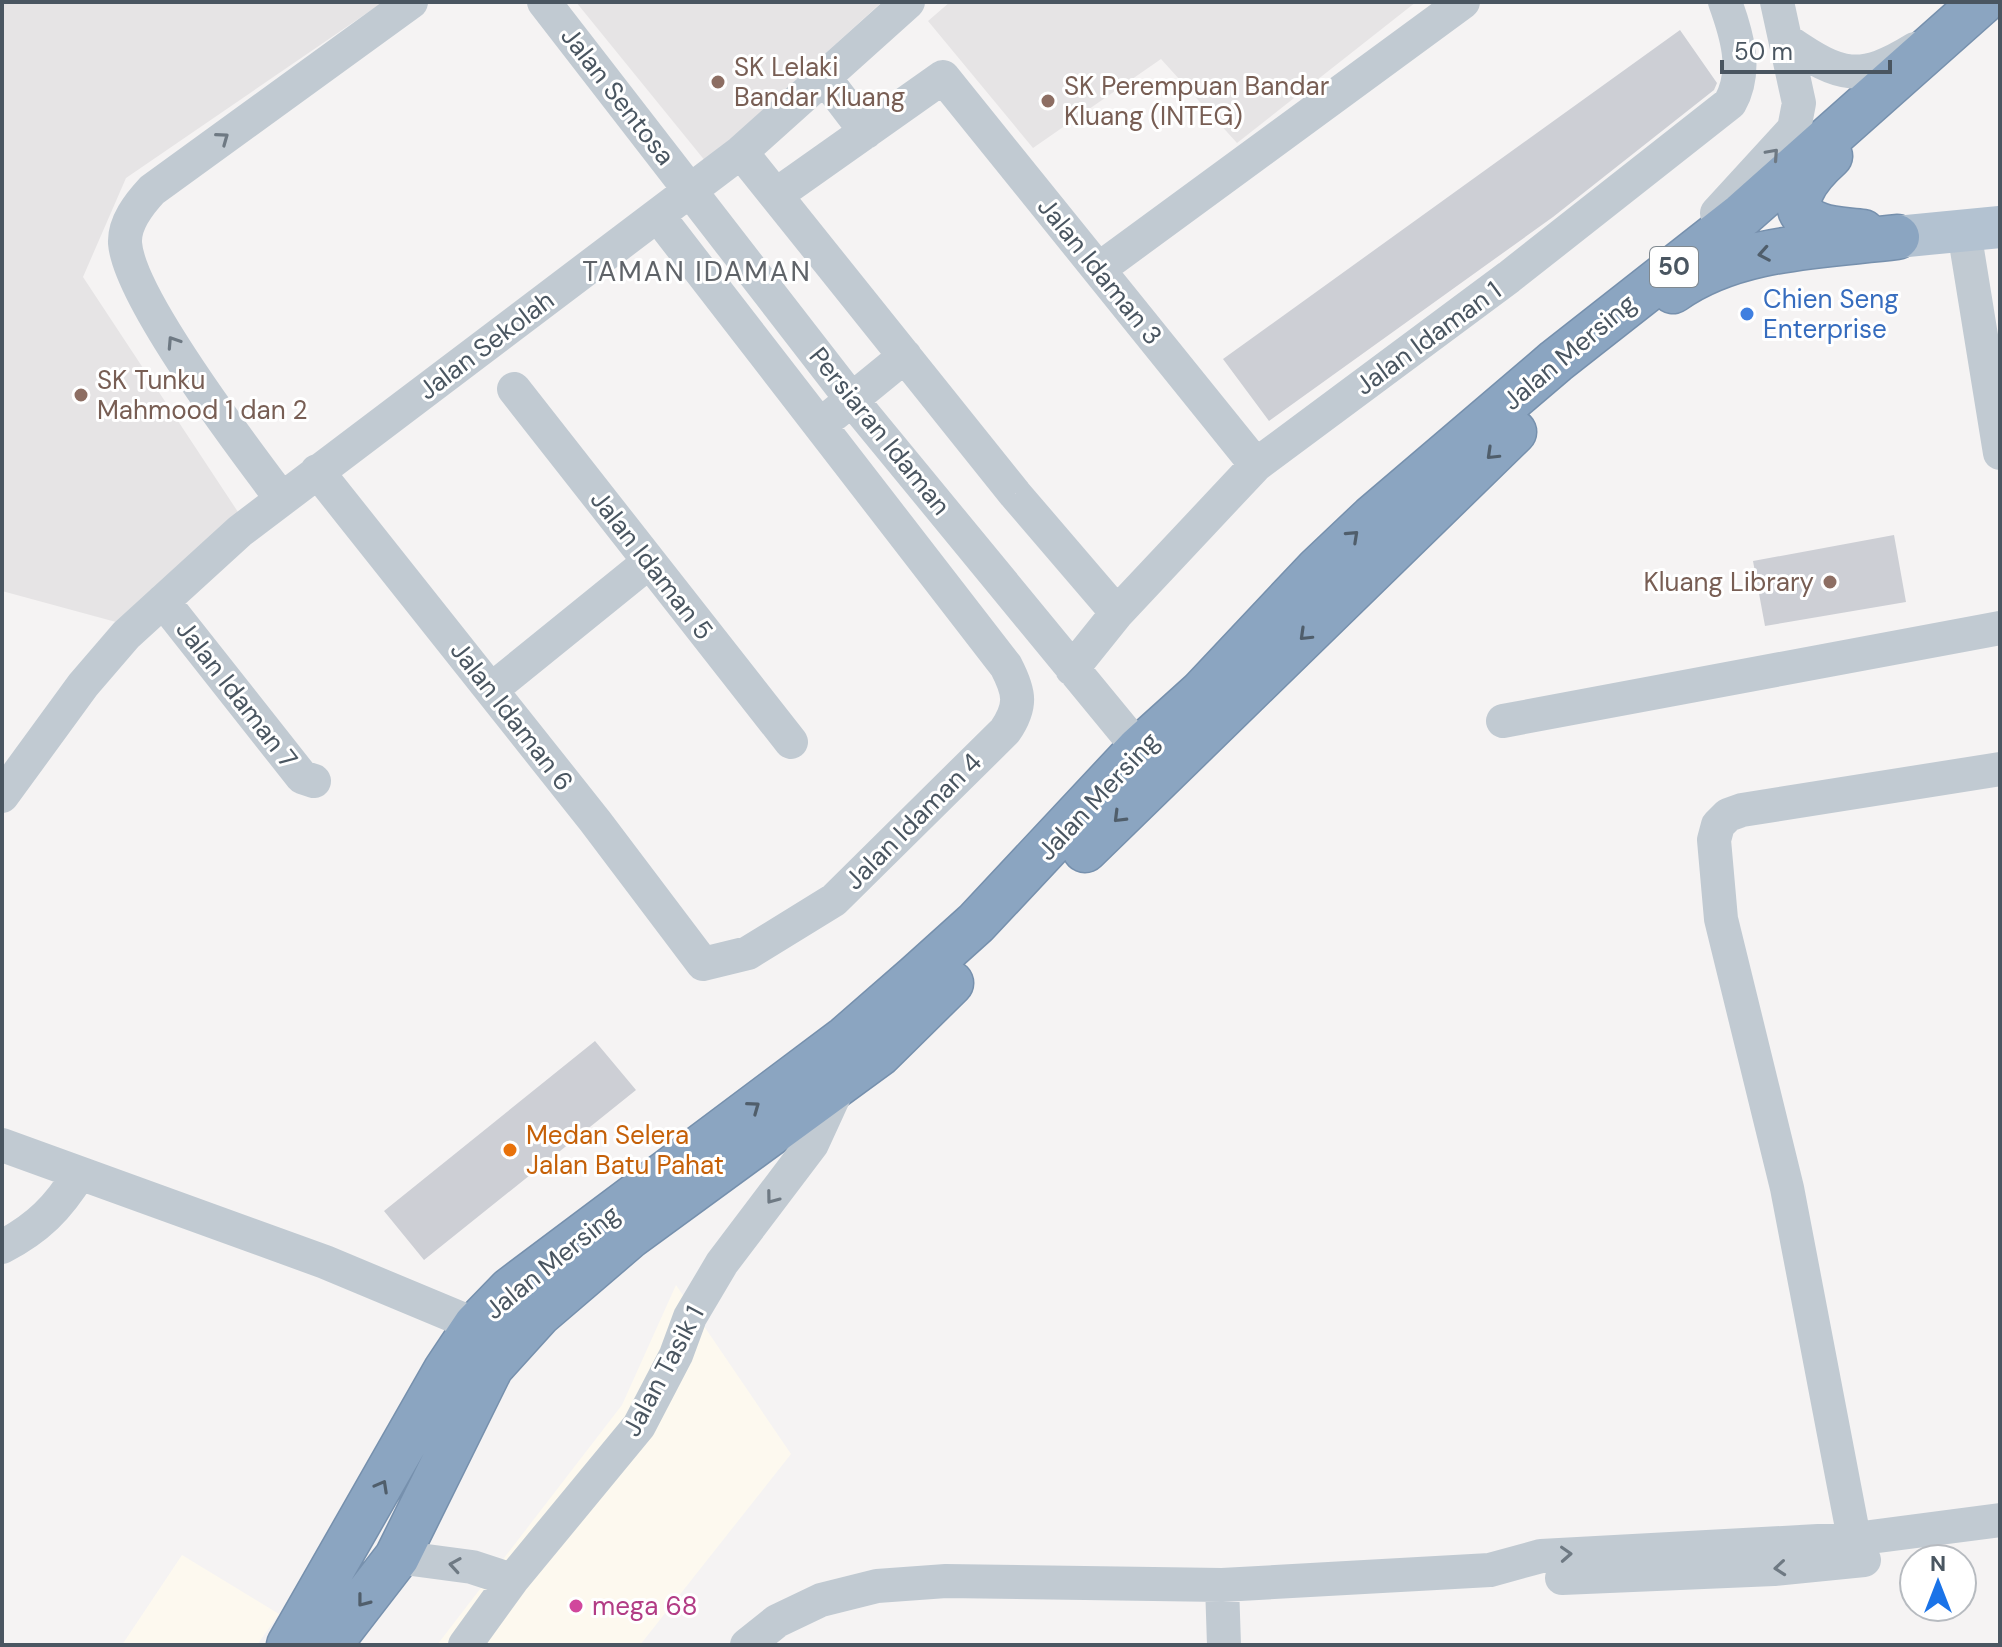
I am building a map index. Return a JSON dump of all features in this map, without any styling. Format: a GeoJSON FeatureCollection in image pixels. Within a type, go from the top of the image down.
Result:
{"type":"FeatureCollection","features":[{"type":"Feature","properties":{"kind":"highway"},"geometry":{"type":"LineString","coordinates":[[1897,237],[1818,225],[1806,217],[1798,198],[1802,184],[1811,172],[1913,80],[1956,26]]}},
{"type":"Feature","properties":{"kind":"highway","name":"Jalan Mersing"},"geometry":{"type":"LineString","coordinates":[[289,1645],[476,1325],[510,1290],[870,1018],[976,923],[1139,749],[1201,693],[1317,570],[1372,518],[1642,291],[1742,215],[1956,26]]}},
{"type":"Feature","properties":{"kind":"highway"},"geometry":{"type":"LineString","coordinates":[[329,1645],[397,1557],[491,1367],[539,1314],[630,1236],[879,1054],[1619,330],[1694,276],[1756,255],[1897,237]]}},
{"type":"Feature","properties":{"kind":"main road"},"geometry":{"type":"LineString","coordinates":[[1897,237],[1982,229]]}},
{"type":"Feature","properties":{"kind":"street"},"geometry":{"type":"LineString","coordinates":[[281,498],[226,424],[153,310],[132,272],[125,241],[134,210],[152,190],[411,2]]}},
{"type":"Feature","properties":{"kind":"street","name":"Jalan Sentosa"},"geometry":{"type":"LineString","coordinates":[[544,2],[693,190]]}},
{"type":"Feature","properties":{"kind":"street","name":"Jalan Sekolah"},"geometry":{"type":"LineString","coordinates":[[2,796],[83,685],[126,635],[163,601],[281,498],[741,152],[908,2]]}},
{"type":"Feature","properties":{"kind":"street"},"geometry":{"type":"LineString","coordinates":[[1099,269],[1463,2]]}},
{"type":"Feature","properties":{"kind":"street","name":"Jalan Idaman 1"},"geometry":{"type":"LineString","coordinates":[[1072,669],[1117,613],[1256,465],[1509,277],[1730,103],[1741,84],[1741,60],[1725,2]]}},
{"type":"Feature","properties":{"kind":"street"},"geometry":{"type":"LineString","coordinates":[[1642,291],[1794,129],[1799,103],[1789,42],[1777,2]]}},
{"type":"Feature","properties":{"kind":"street"},"geometry":{"type":"LineString","coordinates":[[1789,42],[1826,67],[1858,73],[1894,62],[1956,26]]}},
{"type":"Feature","properties":{"kind":"street"},"geometry":{"type":"LineString","coordinates":[[776,195],[866,132],[824,77]]}},
{"type":"Feature","properties":{"kind":"street","name":"Jalan Idaman 3"},"geometry":{"type":"LineString","coordinates":[[866,132],[943,77],[1256,465]]}},
{"type":"Feature","properties":{"kind":"street"},"geometry":{"type":"LineString","coordinates":[[741,152],[1117,613]]}},
{"type":"Feature","properties":{"kind":"street","name":"Persiaran Idaman"},"geometry":{"type":"LineString","coordinates":[[693,190],[852,400],[1139,749]]}},
{"type":"Feature","properties":{"kind":"street","name":"Jalan Idaman 4"},"geometry":{"type":"LineString","coordinates":[[658,216],[971,620],[1006,666],[1018,688],[1019,710],[1005,731],[834,900],[748,953],[703,964]]}},
{"type":"Feature","properties":{"kind":"street"},"geometry":{"type":"LineString","coordinates":[[1982,229],[2000,453]]}},
{"type":"Feature","properties":{"kind":"street"},"geometry":{"type":"LineString","coordinates":[[820,426],[905,356]]}},
{"type":"Feature","properties":{"kind":"street","name":"Jalan Idaman 5"},"geometry":{"type":"LineString","coordinates":[[514,389],[791,742]]}},
{"type":"Feature","properties":{"kind":"street","name":"Jalan Idaman 6"},"geometry":{"type":"LineString","coordinates":[[317,471],[703,964]]}},
{"type":"Feature","properties":{"kind":"street"},"geometry":{"type":"LineString","coordinates":[[491,690],[649,562]]}},
{"type":"Feature","properties":{"kind":"street","name":"Jalan Idaman 7"},"geometry":{"type":"LineString","coordinates":[[163,601],[302,777],[314,781]]}},
{"type":"Feature","properties":{"kind":"street"},"geometry":{"type":"LineString","coordinates":[[1503,721],[2000,628]]}},
{"type":"Feature","properties":{"kind":"street","name":"Persiaran Idaman"},"geometry":{"type":"LineString","coordinates":[[1072,669],[1133,716],[1152,716],[1201,693]]}},
{"type":"Feature","properties":{"kind":"street"},"geometry":{"type":"LineString","coordinates":[[1856,1550],[1784,1174],[1762,1079],[1729,963],[1721,919],[1714,840],[1718,825],[1728,815],[1742,810],[2000,769]]}},
{"type":"Feature","properties":{"kind":"street","name":"Jalan Tasik 1"},"geometry":{"type":"LineString","coordinates":[[465,1645],[512,1580],[639,1426],[676,1355],[690,1317],[722,1263],[812,1144],[840,1083]]}},
{"type":"Feature","properties":{"kind":"street"},"geometry":{"type":"LineString","coordinates":[[2,1145],[325,1262],[476,1325]]}},
{"type":"Feature","properties":{"kind":"street"},"geometry":{"type":"LineString","coordinates":[[2,1247],[32,1231],[58,1207],[79,1174]]}},
{"type":"Feature","properties":{"kind":"street"},"geometry":{"type":"LineString","coordinates":[[1856,1550],[2000,1520]]}},
{"type":"Feature","properties":{"kind":"street"},"geometry":{"type":"LineString","coordinates":[[747,1645],[777,1621],[821,1600],[877,1586],[946,1581],[1222,1585],[1490,1570],[1541,1556],[2000,1544]]}},
{"type":"Feature","properties":{"kind":"street"},"geometry":{"type":"LineString","coordinates":[[397,1557],[472,1567],[512,1580]]}},
{"type":"Feature","properties":{"kind":"street"},"geometry":{"type":"LineString","coordinates":[[1222,1585],[1224,1645]]}},
{"type":"Feature","properties":{"kind":"shaded area","name":"SK Tunku Mahmood 1 dan 2"},"geometry":{"type":"Polygon","coordinates":[[[2,2],[383,2],[126,178],[83,277],[238,512],[116,622],[2,591],[2,2]]]}},
{"type":"Feature","properties":{"kind":"shaded area","name":"SK Lelaki Bandar Kluang"},"geometry":{"type":"Polygon","coordinates":[[[576,2],[882,2],[706,162],[576,2]]]}},
{"type":"Feature","properties":{"kind":"shaded area","name":"SK Perempuan Bandar Kluang (INTEG)"},"geometry":{"type":"Polygon","coordinates":[[[950,2],[1416,2],[1237,143],[1161,59],[1033,148],[928,21],[950,2]]]}},
{"type":"Feature","properties":{"kind":"shaded area"},"geometry":{"type":"Polygon","coordinates":[[[676,1285],[791,1454],[640,1645],[437,1645],[622,1405],[676,1285]]]}},
{"type":"Feature","properties":{"kind":"shaded area"},"geometry":{"type":"Polygon","coordinates":[[[182,1555],[279,1614],[257,1645],[122,1645],[182,1555]]]}},
{"type":"Feature","properties":{"kind":"building"},"geometry":{"type":"Polygon","coordinates":[[[1680,30],[1717,83],[1714,90],[1553,217],[1269,421],[1223,359],[1680,30]]]}},
{"type":"Feature","properties":{"kind":"building","name":"Kluang Library"},"geometry":{"type":"Polygon","coordinates":[[[1894,535],[1906,602],[1765,626],[1753,561],[1894,535]]]}},
{"type":"Feature","properties":{"kind":"building","name":"Medan Selera Jalan Batu Pahat"},"geometry":{"type":"Polygon","coordinates":[[[595,1041],[636,1090],[424,1260],[384,1211],[595,1041]]]}},
{"type":"Feature","properties":{"kind":"place","name":"SK Lelaki Bandar Kluang"},"geometry":{"type":"Point","coordinates":[718,82]}},
{"type":"Feature","properties":{"kind":"place","name":"SK Perempuan Bandar Kluang (INTEG)"},"geometry":{"type":"Point","coordinates":[1048,101]}},
{"type":"Feature","properties":{"kind":"place","name":"Chien Seng Enterprise"},"geometry":{"type":"Point","coordinates":[1747,314]}},
{"type":"Feature","properties":{"kind":"place","name":"SK Tunku Mahmood 1 dan 2"},"geometry":{"type":"Point","coordinates":[81,395]}},
{"type":"Feature","properties":{"kind":"place","name":"Kluang Library"},"geometry":{"type":"Point","coordinates":[1830,582]}},
{"type":"Feature","properties":{"kind":"place","name":"Medan Selera Jalan Batu Pahat"},"geometry":{"type":"Point","coordinates":[510,1150]}},
{"type":"Feature","properties":{"kind":"place","name":"mega 68"},"geometry":{"type":"Point","coordinates":[576,1606]}},
{"type":"Feature","properties":{"kind":"district","name":"TAMAN IDAMAN"},"geometry":{"type":"Point","coordinates":[697,271]}}]}
